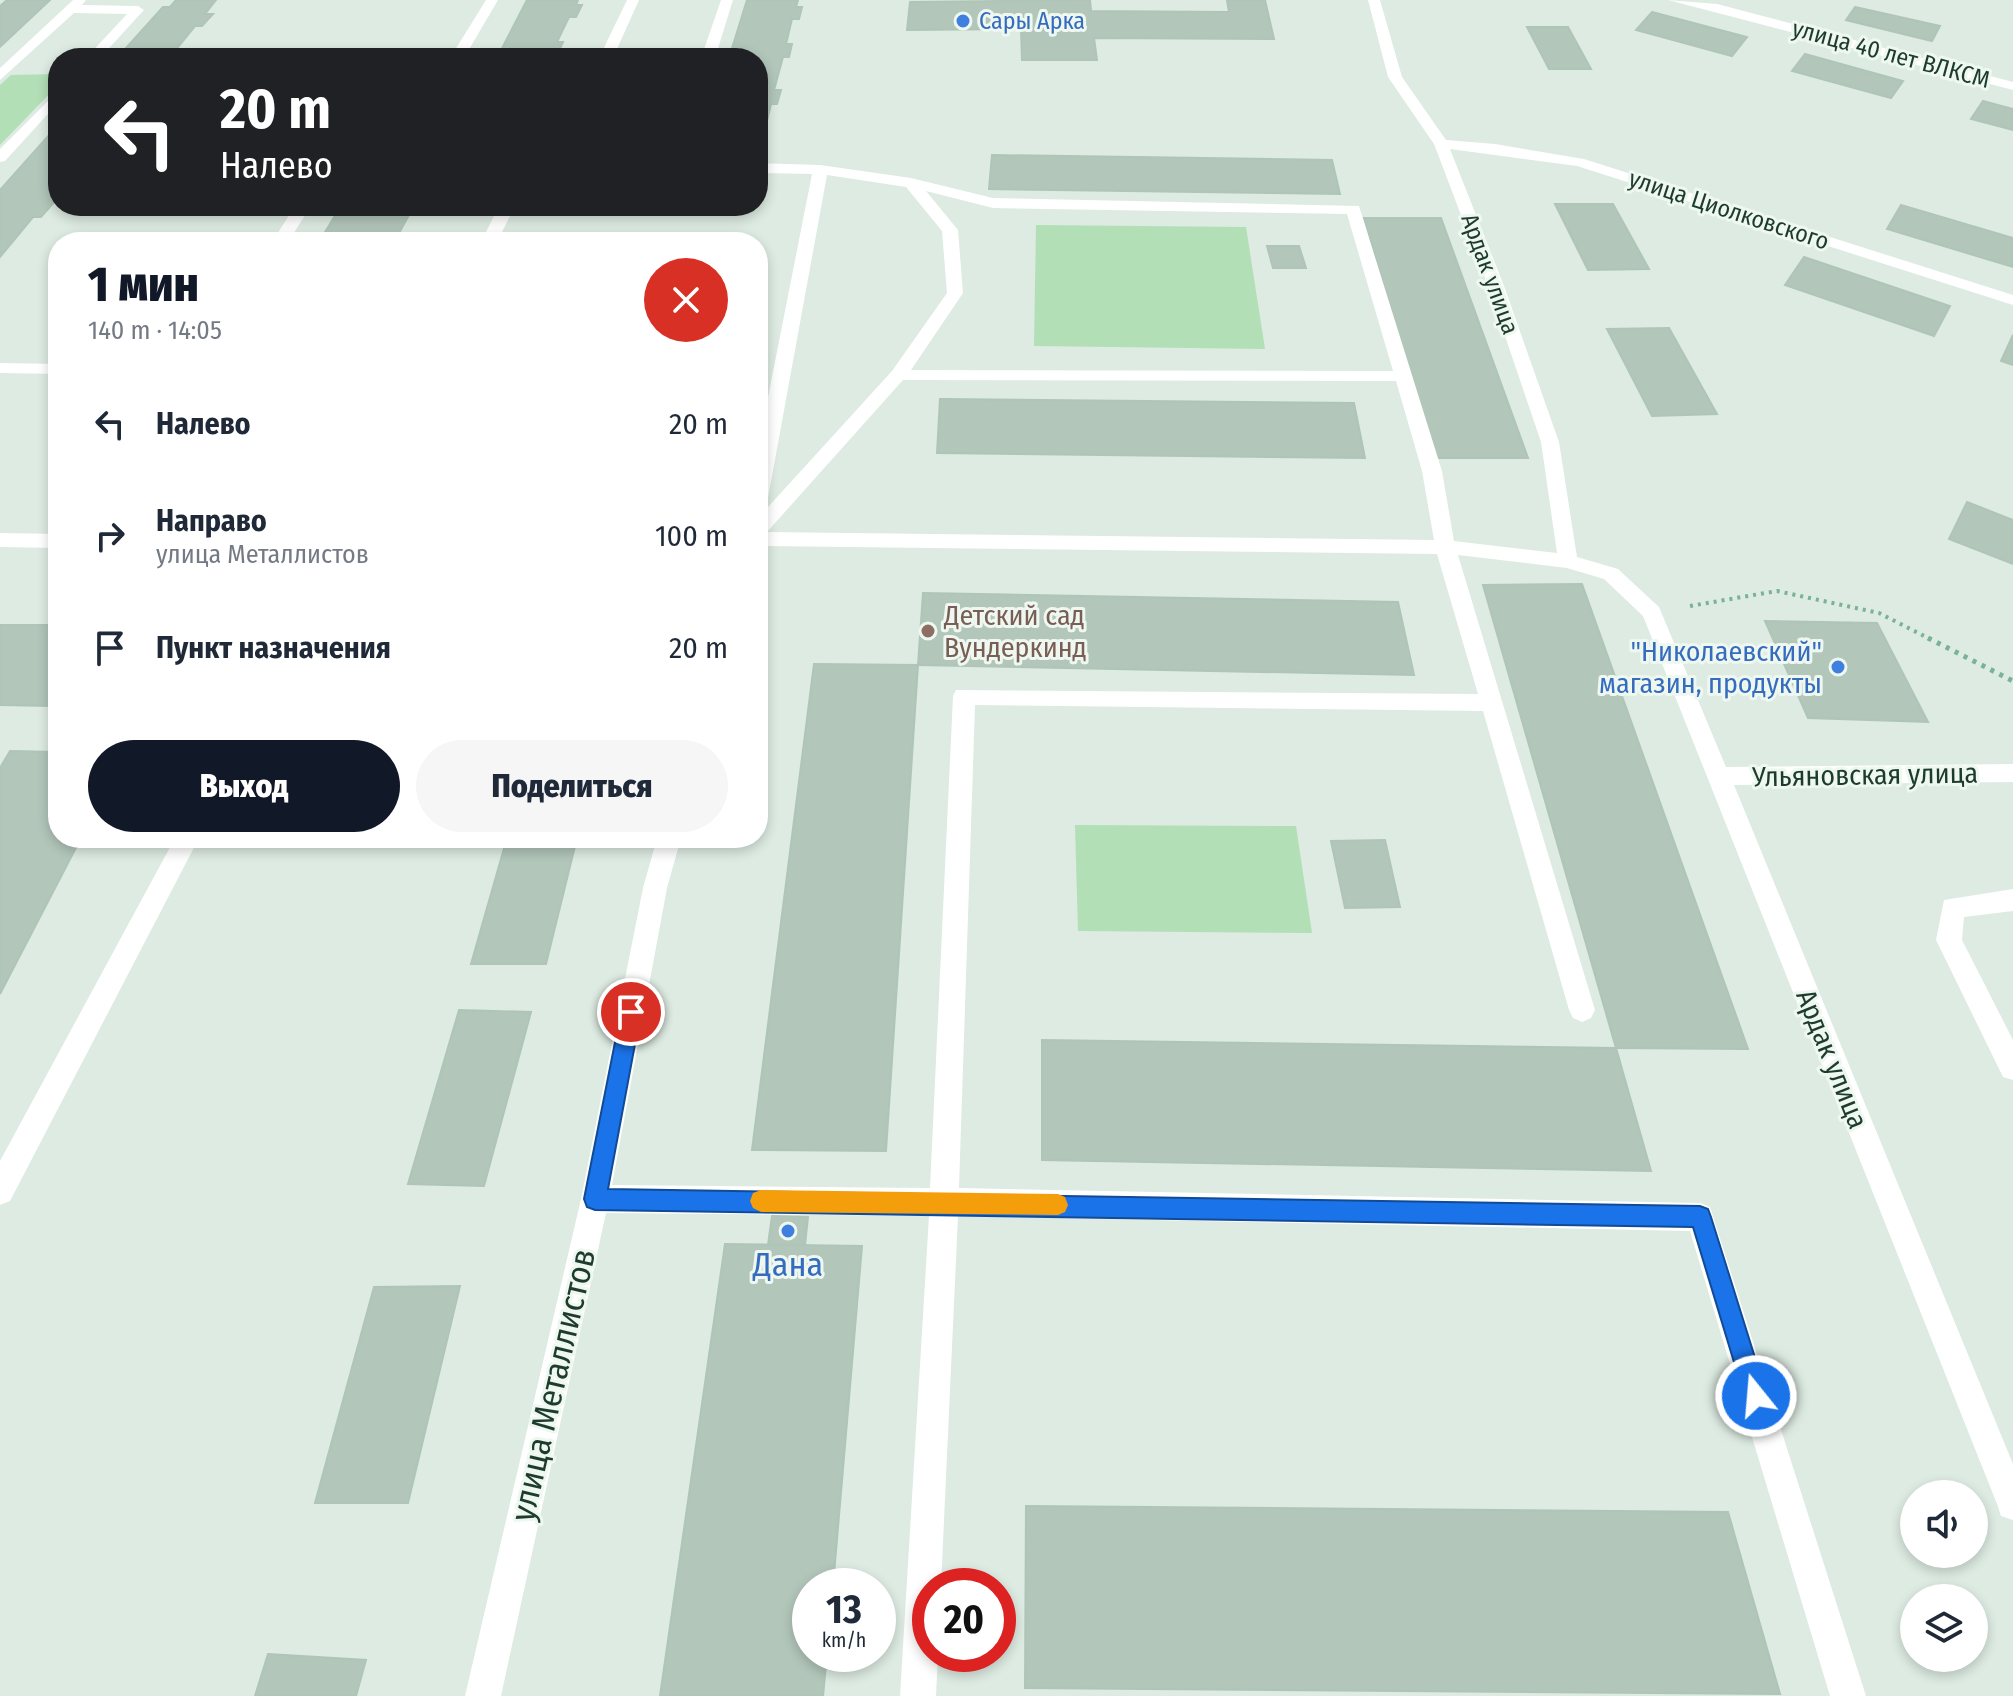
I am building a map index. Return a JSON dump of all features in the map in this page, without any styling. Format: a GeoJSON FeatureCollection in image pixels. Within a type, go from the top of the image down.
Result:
{"type":"FeatureCollection","features":[{"type":"Feature","properties":{"kind":"street"},"geometry":{"type":"LineString","coordinates":[[463,48],[492,0]]}},
{"type":"Feature","properties":{"kind":"street"},"geometry":{"type":"LineString","coordinates":[[611,48],[633,0]]}},
{"type":"Feature","properties":{"kind":"street"},"geometry":{"type":"LineString","coordinates":[[711,48],[727,0]]}},
{"type":"Feature","properties":{"kind":"street","name":"Ардак улица"},"geometry":{"type":"LineString","coordinates":[[1374,0],[1395,77],[1441,144],[1496,286],[1550,442],[1568,561]]}},
{"type":"Feature","properties":{"kind":"street","name":"улица 40 лет ВЛКСМ"},"geometry":{"type":"LineString","coordinates":[[1674,0],[2013,86]]}},
{"type":"Feature","properties":{"kind":"street"},"geometry":{"type":"LineString","coordinates":[[0,76],[75,5],[138,10],[102,48]]}},
{"type":"Feature","properties":{"kind":"street"},"geometry":{"type":"LineString","coordinates":[[0,158],[48,106]]}},
{"type":"Feature","properties":{"kind":"street","name":"улица Циолковского"},"geometry":{"type":"LineString","coordinates":[[1441,144],[1495,148],[1579,162],[2013,300]]}},
{"type":"Feature","properties":{"kind":"street"},"geometry":{"type":"LineString","coordinates":[[768,168],[820,170],[911,183],[993,203],[1353,209],[1400,376],[1432,471],[1445,547],[1494,703],[1582,1010]]}},
{"type":"Feature","properties":{"kind":"street"},"geometry":{"type":"LineString","coordinates":[[768,445],[820,170]]}},
{"type":"Feature","properties":{"kind":"street"},"geometry":{"type":"LineString","coordinates":[[768,519],[898,375],[955,293],[950,230],[911,183]]}},
{"type":"Feature","properties":{"kind":"street"},"geometry":{"type":"LineString","coordinates":[[0,368],[48,369]]}},
{"type":"Feature","properties":{"kind":"street"},"geometry":{"type":"LineString","coordinates":[[898,375],[1400,376]]}},
{"type":"Feature","properties":{"kind":"street"},"geometry":{"type":"LineString","coordinates":[[768,539],[1445,547],[1568,561],[1611,574],[1652,612]]}},
{"type":"Feature","properties":{"kind":"street"},"geometry":{"type":"LineString","coordinates":[[0,540],[48,541]]}},
{"type":"Feature","properties":{"kind":"street","name":"Ардак улица"},"geometry":{"type":"LineString","coordinates":[[1652,612],[2013,1504]]}},
{"type":"Feature","properties":{"kind":"street"},"geometry":{"type":"LineString","coordinates":[[918,1696],[944,1202],[964,696],[1494,703]]}},
{"type":"Feature","properties":{"kind":"street","name":"Ульяновская улица"},"geometry":{"type":"LineString","coordinates":[[1717,776],[2013,773]]}},
{"type":"Feature","properties":{"kind":"street"},"geometry":{"type":"LineString","coordinates":[[0,1191],[40,1110],[182,848]]}},
{"type":"Feature","properties":{"kind":"street","name":"улица Металлистов"},"geometry":{"type":"LineString","coordinates":[[483,1696],[595,1199],[655,888],[666,848]]}},
{"type":"Feature","properties":{"kind":"street"},"geometry":{"type":"LineString","coordinates":[[2013,900],[1953,908],[1949,940],[2013,1068]]}},
{"type":"Feature","properties":{"kind":"street"},"geometry":{"type":"LineString","coordinates":[[595,1199],[944,1202],[1700,1217],[1848,1696]]}},
{"type":"Feature","properties":{"kind":"path"},"geometry":{"type":"LineString","coordinates":[[1652,612],[1777,591],[1879,613],[2013,681]]}},
{"type":"Feature","properties":{"kind":"green space"},"geometry":{"type":"Polygon","coordinates":[[[48,74],[48,95],[0,145],[0,85],[11,75],[48,74]]]}},
{"type":"Feature","properties":{"kind":"green space"},"geometry":{"type":"Polygon","coordinates":[[[1036,225],[1246,227],[1265,349],[1034,346],[1036,225]]]}},
{"type":"Feature","properties":{"kind":"green space"},"geometry":{"type":"Polygon","coordinates":[[[1075,825],[1296,826],[1312,933],[1078,931],[1075,825]]]}},
{"type":"Feature","properties":{"kind":"building"},"geometry":{"type":"Polygon","coordinates":[[[7,0],[50,0],[0,47],[0,6],[7,0]]]}},
{"type":"Feature","properties":{"kind":"building"},"geometry":{"type":"Polygon","coordinates":[[[176,0],[216,0],[205,14],[213,14],[202,26],[195,26],[177,48],[126,48],[163,7],[170,7],[176,0]]]}},
{"type":"Feature","properties":{"kind":"building"},"geometry":{"type":"Polygon","coordinates":[[[527,0],[578,0],[576,5],[582,5],[576,17],[569,17],[557,42],[563,42],[560,48],[502,48],[527,0]]]}},
{"type":"Feature","properties":{"kind":"building"},"geometry":{"type":"Polygon","coordinates":[[[747,0],[798,0],[796,7],[802,7],[799,19],[792,19],[786,44],[792,44],[789,57],[783,57],[774,90],[781,90],[777,104],[771,104],[768,116],[768,48],[732,48],[747,0]]]}},
{"type":"Feature","properties":{"kind":"building"},"geometry":{"type":"Polygon","coordinates":[[[1090,0],[1091,11],[1229,12],[1227,0],[1265,0],[1274,39],[1094,38],[1097,60],[1022,60],[1021,29],[907,30],[910,2],[1090,0]]]}},
{"type":"Feature","properties":{"kind":"building"},"geometry":{"type":"Polygon","coordinates":[[[1855,7],[1940,26],[1932,41],[1846,20],[1855,7]]]}},
{"type":"Feature","properties":{"kind":"building"},"geometry":{"type":"Polygon","coordinates":[[[1652,12],[1747,37],[1732,56],[1636,30],[1652,12]]]}},
{"type":"Feature","properties":{"kind":"building"},"geometry":{"type":"Polygon","coordinates":[[[1527,27],[1568,27],[1591,69],[1549,69],[1527,27]]]}},
{"type":"Feature","properties":{"kind":"building"},"geometry":{"type":"Polygon","coordinates":[[[1805,54],[1903,81],[1891,98],[1792,71],[1805,54]]]}},
{"type":"Feature","properties":{"kind":"building"},"geometry":{"type":"Polygon","coordinates":[[[1983,101],[2013,109],[2013,130],[1971,119],[1983,101]]]}},
{"type":"Feature","properties":{"kind":"building"},"geometry":{"type":"Polygon","coordinates":[[[48,136],[48,209],[41,217],[33,217],[0,257],[0,190],[48,136]]]}},
{"type":"Feature","properties":{"kind":"building"},"geometry":{"type":"Polygon","coordinates":[[[992,155],[1332,160],[1340,194],[989,189],[992,155]]]}},
{"type":"Feature","properties":{"kind":"building"},"geometry":{"type":"Polygon","coordinates":[[[1555,204],[1613,204],[1649,269],[1588,270],[1555,204]]]}},
{"type":"Feature","properties":{"kind":"building"},"geometry":{"type":"Polygon","coordinates":[[[1901,205],[2013,238],[2013,267],[1887,229],[1901,205]]]}},
{"type":"Feature","properties":{"kind":"building"},"geometry":{"type":"Polygon","coordinates":[[[335,216],[408,216],[400,232],[325,232],[335,216]]]}},
{"type":"Feature","properties":{"kind":"building"},"geometry":{"type":"Polygon","coordinates":[[[1364,218],[1441,218],[1528,458],[1434,458],[1364,218]]]}},
{"type":"Feature","properties":{"kind":"building"},"geometry":{"type":"Polygon","coordinates":[[[1267,246],[1299,246],[1306,268],[1273,268],[1267,246]]]}},
{"type":"Feature","properties":{"kind":"building"},"geometry":{"type":"Polygon","coordinates":[[[1804,257],[1950,306],[1934,336],[1785,285],[1804,257]]]}},
{"type":"Feature","properties":{"kind":"building"},"geometry":{"type":"Polygon","coordinates":[[[1669,328],[1717,414],[1652,416],[1607,329],[1669,328]]]}},
{"type":"Feature","properties":{"kind":"building"},"geometry":{"type":"Polygon","coordinates":[[[2013,335],[2013,365],[2001,361],[2013,335]]]}},
{"type":"Feature","properties":{"kind":"building"},"geometry":{"type":"Polygon","coordinates":[[[940,399],[1354,403],[1365,458],[937,453],[940,399]]]}},
{"type":"Feature","properties":{"kind":"building"},"geometry":{"type":"Polygon","coordinates":[[[1967,502],[2013,520],[2013,564],[1949,539],[1967,502]]]}},
{"type":"Feature","properties":{"kind":"building"},"geometry":{"type":"Polygon","coordinates":[[[1582,584],[1748,1049],[1616,1048],[1483,585],[1582,584]]]}},
{"type":"Feature","properties":{"kind":"building"},"geometry":{"type":"Polygon","coordinates":[[[923,593],[1398,602],[1414,675],[918,665],[923,593]]]}},
{"type":"Feature","properties":{"kind":"building"},"geometry":{"type":"Polygon","coordinates":[[[1765,621],[1877,623],[1928,722],[1808,718],[1765,621]]]}},
{"type":"Feature","properties":{"kind":"building"},"geometry":{"type":"Polygon","coordinates":[[[0,625],[48,625],[48,706],[0,705],[0,625]]]}},
{"type":"Feature","properties":{"kind":"building"},"geometry":{"type":"Polygon","coordinates":[[[814,664],[918,665],[886,1151],[752,1150],[814,664]]]}},
{"type":"Feature","properties":{"kind":"building"},"geometry":{"type":"Polygon","coordinates":[[[10,751],[48,752],[48,848],[76,848],[0,994],[0,768],[10,751]]]}},
{"type":"Feature","properties":{"kind":"building"},"geometry":{"type":"Polygon","coordinates":[[[1385,840],[1400,907],[1345,908],[1331,841],[1385,840]]]}},
{"type":"Feature","properties":{"kind":"building"},"geometry":{"type":"Polygon","coordinates":[[[504,848],[575,848],[546,964],[471,964],[504,848]]]}},
{"type":"Feature","properties":{"kind":"building"},"geometry":{"type":"Polygon","coordinates":[[[459,1010],[531,1012],[484,1186],[408,1184],[459,1010]]]}},
{"type":"Feature","properties":{"kind":"building"},"geometry":{"type":"Polygon","coordinates":[[[1042,1040],[1616,1048],[1651,1171],[1042,1160],[1042,1040]]]}},
{"type":"Feature","properties":{"kind":"building","name":"Дана"},"geometry":{"type":"Polygon","coordinates":[[[772,1216],[808,1217],[805,1245],[768,1245],[772,1216]]]}},
{"type":"Feature","properties":{"kind":"building"},"geometry":{"type":"Polygon","coordinates":[[[725,1244],[862,1246],[835,1568],[792,1568],[792,1672],[825,1672],[823,1696],[660,1696],[725,1244]]]}},
{"type":"Feature","properties":{"kind":"building"},"geometry":{"type":"Polygon","coordinates":[[[460,1286],[408,1503],[315,1503],[374,1287],[460,1286]]]}},
{"type":"Feature","properties":{"kind":"building"},"geometry":{"type":"Polygon","coordinates":[[[1026,1506],[1728,1512],[1780,1694],[1025,1688],[1026,1506]]]}},
{"type":"Feature","properties":{"kind":"building"},"geometry":{"type":"Polygon","coordinates":[[[268,1654],[366,1660],[356,1696],[255,1696],[268,1654]]]}},
{"type":"Feature","properties":{"kind":"slow traffic"},"geometry":{"type":"LineString","coordinates":[[761,1201],[1058,1205]]}},
{"type":"Feature","properties":{"kind":"place","name":"Сары Арка"},"geometry":{"type":"Point","coordinates":[963,21]}},
{"type":"Feature","properties":{"kind":"place","name":"Детский сад Вундеркинд"},"geometry":{"type":"Point","coordinates":[928,631]}},
{"type":"Feature","properties":{"kind":"place","name":"\"Николаевский\" магазин, продукты"},"geometry":{"type":"Point","coordinates":[1838,667]}},
{"type":"Feature","properties":{"kind":"place","name":"Дана"},"geometry":{"type":"Point","coordinates":[788,1231]}},
{"type":"Feature","properties":{"kind":"route"},"geometry":{"type":"LineString","coordinates":[[631,1012],[595,1199],[944,1202],[1700,1217],[1756,1396]]}}]}
